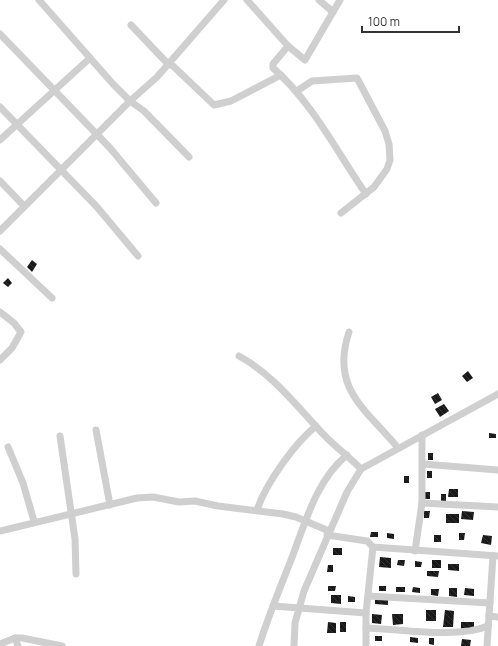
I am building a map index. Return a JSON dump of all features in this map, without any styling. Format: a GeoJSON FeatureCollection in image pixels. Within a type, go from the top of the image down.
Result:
{"type":"FeatureCollection","features":[{"type":"Feature","properties":{"kind":"street"},"geometry":{"type":"LineString","coordinates":[[39,0],[130,101],[144,111],[189,157]]}},
{"type":"Feature","properties":{"kind":"street"},"geometry":{"type":"LineString","coordinates":[[0,231],[60,169],[157,77],[224,0]]}},
{"type":"Feature","properties":{"kind":"street"},"geometry":{"type":"LineString","coordinates":[[248,0],[288,46],[303,59],[307,59],[340,0]]}},
{"type":"Feature","properties":{"kind":"street"},"geometry":{"type":"LineString","coordinates":[[318,0],[333,12]]}},
{"type":"Feature","properties":{"kind":"street"},"geometry":{"type":"LineString","coordinates":[[131,25],[168,64],[173,66],[214,105],[231,101],[281,75]]}},
{"type":"Feature","properties":{"kind":"street"},"geometry":{"type":"LineString","coordinates":[[1,37],[96,134],[156,203]]}},
{"type":"Feature","properties":{"kind":"street"},"geometry":{"type":"LineString","coordinates":[[288,46],[272,66],[297,91],[366,194]]}},
{"type":"Feature","properties":{"kind":"street"},"geometry":{"type":"LineString","coordinates":[[0,140],[90,58]]}},
{"type":"Feature","properties":{"kind":"street"},"geometry":{"type":"LineString","coordinates":[[297,91],[312,81],[354,78],[359,80],[384,132],[391,152],[387,169],[366,194],[341,213]]}},
{"type":"Feature","properties":{"kind":"street"},"geometry":{"type":"LineString","coordinates":[[0,107],[101,211],[138,256]]}},
{"type":"Feature","properties":{"kind":"street"},"geometry":{"type":"LineString","coordinates":[[0,181],[24,206]]}},
{"type":"Feature","properties":{"kind":"street"},"geometry":{"type":"LineString","coordinates":[[0,249],[52,298]]}},
{"type":"Feature","properties":{"kind":"street"},"geometry":{"type":"LineString","coordinates":[[0,312],[19,328],[21,332],[12,348],[0,360]]}},
{"type":"Feature","properties":{"kind":"street"},"geometry":{"type":"LineString","coordinates":[[349,332],[343,353],[343,365],[347,383],[366,413],[398,448]]}},
{"type":"Feature","properties":{"kind":"street"},"geometry":{"type":"LineString","coordinates":[[239,356],[251,362],[267,375],[316,426],[362,469]]}},
{"type":"Feature","properties":{"kind":"street"},"geometry":{"type":"LineString","coordinates":[[294,646],[298,608],[328,533],[352,481],[362,469],[498,394]]}},
{"type":"Feature","properties":{"kind":"street"},"geometry":{"type":"LineString","coordinates":[[258,510],[264,495],[284,461],[316,426]]}},
{"type":"Feature","properties":{"kind":"street"},"geometry":{"type":"LineString","coordinates":[[96,430],[110,505]]}},
{"type":"Feature","properties":{"kind":"street"},"geometry":{"type":"LineString","coordinates":[[415,551],[422,503],[422,435]]}},
{"type":"Feature","properties":{"kind":"street"},"geometry":{"type":"LineString","coordinates":[[60,436],[72,513],[76,552],[76,574]]}},
{"type":"Feature","properties":{"kind":"street"},"geometry":{"type":"LineString","coordinates":[[8,447],[23,483],[34,521]]}},
{"type":"Feature","properties":{"kind":"street"},"geometry":{"type":"LineString","coordinates":[[259,646],[306,521],[325,480],[338,462],[347,455]]}},
{"type":"Feature","properties":{"kind":"street"},"geometry":{"type":"LineString","coordinates":[[423,464],[498,470]]}},
{"type":"Feature","properties":{"kind":"street"},"geometry":{"type":"LineString","coordinates":[[0,531],[34,521],[137,498],[153,497],[179,502],[195,501],[296,517],[328,533],[367,541],[373,547],[496,556],[490,603],[487,646]]}},
{"type":"Feature","properties":{"kind":"street"},"geometry":{"type":"LineString","coordinates":[[422,503],[498,507]]}},
{"type":"Feature","properties":{"kind":"street"},"geometry":{"type":"LineString","coordinates":[[366,646],[366,613],[373,547]]}},
{"type":"Feature","properties":{"kind":"street"},"geometry":{"type":"LineString","coordinates":[[368,596],[490,603]]}},
{"type":"Feature","properties":{"kind":"street"},"geometry":{"type":"LineString","coordinates":[[273,606],[366,613]]}},
{"type":"Feature","properties":{"kind":"street"},"geometry":{"type":"LineString","coordinates":[[489,616],[498,617]]}},
{"type":"Feature","properties":{"kind":"street"},"geometry":{"type":"LineString","coordinates":[[366,628],[462,632],[479,630],[488,626]]}},
{"type":"Feature","properties":{"kind":"street"},"geometry":{"type":"LineString","coordinates":[[0,644],[15,638],[28,638],[62,646]]}},
{"type":"Feature","properties":{"kind":"street"},"geometry":{"type":"LineString","coordinates":[[15,638],[18,646]]}},
{"type":"Feature","properties":{"kind":"building"},"geometry":{"type":"Polygon","coordinates":[[[32,260],[37,264],[32,272],[27,267],[32,260]]]}},
{"type":"Feature","properties":{"kind":"building"},"geometry":{"type":"Polygon","coordinates":[[[8,278],[12,283],[8,287],[3,283],[8,278]]]}},
{"type":"Feature","properties":{"kind":"building"},"geometry":{"type":"Polygon","coordinates":[[[468,371],[473,378],[467,382],[462,376],[468,371]]]}},
{"type":"Feature","properties":{"kind":"building"},"geometry":{"type":"Polygon","coordinates":[[[438,393],[442,400],[435,404],[431,397],[438,393]]]}},
{"type":"Feature","properties":{"kind":"building"},"geometry":{"type":"Polygon","coordinates":[[[444,404],[449,411],[440,417],[435,409],[444,404]]]}},
{"type":"Feature","properties":{"kind":"building"},"geometry":{"type":"Polygon","coordinates":[[[489,433],[496,434],[496,438],[489,438],[489,433]]]}},
{"type":"Feature","properties":{"kind":"building"},"geometry":{"type":"Polygon","coordinates":[[[428,453],[433,453],[433,460],[428,460],[428,453]]]}},
{"type":"Feature","properties":{"kind":"building"},"geometry":{"type":"Polygon","coordinates":[[[427,471],[432,471],[432,478],[427,478],[427,471]]]}},
{"type":"Feature","properties":{"kind":"building"},"geometry":{"type":"Polygon","coordinates":[[[404,476],[409,476],[409,483],[404,483],[404,476]]]}},
{"type":"Feature","properties":{"kind":"building"},"geometry":{"type":"Polygon","coordinates":[[[449,489],[458,489],[458,497],[448,497],[449,489]]]}},
{"type":"Feature","properties":{"kind":"building"},"geometry":{"type":"Polygon","coordinates":[[[425,492],[430,492],[430,499],[425,499],[425,492]]]}},
{"type":"Feature","properties":{"kind":"building"},"geometry":{"type":"Polygon","coordinates":[[[441,494],[446,494],[446,501],[441,501],[441,494]]]}},
{"type":"Feature","properties":{"kind":"building"},"geometry":{"type":"Polygon","coordinates":[[[424,511],[430,511],[429,518],[424,518],[424,511]]]}},
{"type":"Feature","properties":{"kind":"building"},"geometry":{"type":"Polygon","coordinates":[[[462,511],[474,512],[473,520],[461,519],[462,511]]]}},
{"type":"Feature","properties":{"kind":"building"},"geometry":{"type":"Polygon","coordinates":[[[446,514],[459,514],[459,523],[446,523],[446,514]]]}},
{"type":"Feature","properties":{"kind":"building"},"geometry":{"type":"Polygon","coordinates":[[[371,532],[378,532],[378,537],[370,537],[371,532]]]}},
{"type":"Feature","properties":{"kind":"building"},"geometry":{"type":"Polygon","coordinates":[[[387,533],[394,534],[394,539],[387,538],[387,533]]]}},
{"type":"Feature","properties":{"kind":"building"},"geometry":{"type":"Polygon","coordinates":[[[459,533],[465,533],[464,540],[459,540],[459,533]]]}},
{"type":"Feature","properties":{"kind":"building"},"geometry":{"type":"Polygon","coordinates":[[[434,535],[441,535],[441,542],[434,542],[434,535]]]}},
{"type":"Feature","properties":{"kind":"building"},"geometry":{"type":"Polygon","coordinates":[[[483,535],[492,536],[491,545],[481,543],[483,535]]]}},
{"type":"Feature","properties":{"kind":"building"},"geometry":{"type":"Polygon","coordinates":[[[333,548],[342,548],[342,555],[333,555],[333,548]]]}},
{"type":"Feature","properties":{"kind":"building"},"geometry":{"type":"Polygon","coordinates":[[[380,557],[391,558],[391,568],[379,567],[380,557]]]}},
{"type":"Feature","properties":{"kind":"building"},"geometry":{"type":"Polygon","coordinates":[[[398,560],[405,560],[404,566],[397,565],[398,560]]]}},
{"type":"Feature","properties":{"kind":"building"},"geometry":{"type":"Polygon","coordinates":[[[432,560],[441,560],[441,568],[432,568],[432,560]]]}},
{"type":"Feature","properties":{"kind":"building"},"geometry":{"type":"Polygon","coordinates":[[[415,561],[422,562],[421,567],[415,567],[415,561]]]}},
{"type":"Feature","properties":{"kind":"building"},"geometry":{"type":"Polygon","coordinates":[[[448,564],[459,564],[459,571],[448,570],[448,564]]]}},
{"type":"Feature","properties":{"kind":"building"},"geometry":{"type":"Polygon","coordinates":[[[328,565],[333,565],[333,572],[327,572],[328,565]]]}},
{"type":"Feature","properties":{"kind":"building"},"geometry":{"type":"Polygon","coordinates":[[[427,571],[439,571],[438,577],[427,576],[427,571]]]}},
{"type":"Feature","properties":{"kind":"building"},"geometry":{"type":"Polygon","coordinates":[[[328,586],[336,586],[335,591],[328,591],[328,586]]]}},
{"type":"Feature","properties":{"kind":"building"},"geometry":{"type":"Polygon","coordinates":[[[379,586],[386,586],[386,591],[379,591],[379,586]]]}},
{"type":"Feature","properties":{"kind":"building"},"geometry":{"type":"Polygon","coordinates":[[[396,587],[405,587],[405,592],[396,592],[396,587]]]}},
{"type":"Feature","properties":{"kind":"building"},"geometry":{"type":"Polygon","coordinates":[[[413,587],[420,588],[420,593],[412,592],[413,587]]]}},
{"type":"Feature","properties":{"kind":"building"},"geometry":{"type":"Polygon","coordinates":[[[449,588],[457,588],[457,597],[449,596],[449,588]]]}},
{"type":"Feature","properties":{"kind":"building"},"geometry":{"type":"Polygon","coordinates":[[[465,588],[474,589],[474,596],[464,595],[465,588]]]}},
{"type":"Feature","properties":{"kind":"building"},"geometry":{"type":"Polygon","coordinates":[[[431,589],[439,589],[438,596],[431,595],[431,589]]]}},
{"type":"Feature","properties":{"kind":"building"},"geometry":{"type":"Polygon","coordinates":[[[331,595],[341,595],[341,604],[331,603],[331,595]]]}},
{"type":"Feature","properties":{"kind":"building"},"geometry":{"type":"Polygon","coordinates":[[[348,596],[355,597],[355,602],[348,602],[348,596]]]}},
{"type":"Feature","properties":{"kind":"building"},"geometry":{"type":"Polygon","coordinates":[[[375,600],[388,600],[388,605],[375,604],[375,600]]]}},
{"type":"Feature","properties":{"kind":"building"},"geometry":{"type":"Polygon","coordinates":[[[426,610],[436,610],[436,621],[426,621],[426,610]]]}},
{"type":"Feature","properties":{"kind":"building"},"geometry":{"type":"Polygon","coordinates":[[[445,610],[454,611],[453,627],[443,627],[445,610]]]}},
{"type":"Feature","properties":{"kind":"building"},"geometry":{"type":"Polygon","coordinates":[[[372,614],[382,615],[381,624],[372,623],[372,614]]]}},
{"type":"Feature","properties":{"kind":"building"},"geometry":{"type":"Polygon","coordinates":[[[392,614],[403,614],[403,624],[393,625],[392,614]]]}},
{"type":"Feature","properties":{"kind":"building"},"geometry":{"type":"Polygon","coordinates":[[[328,622],[336,623],[336,633],[327,633],[328,622]]]}},
{"type":"Feature","properties":{"kind":"building"},"geometry":{"type":"Polygon","coordinates":[[[340,622],[346,622],[346,632],[340,632],[340,622]]]}},
{"type":"Feature","properties":{"kind":"building"},"geometry":{"type":"Polygon","coordinates":[[[461,622],[474,622],[474,629],[461,629],[461,622]]]}},
{"type":"Feature","properties":{"kind":"building"},"geometry":{"type":"Polygon","coordinates":[[[375,636],[382,636],[382,641],[375,641],[375,636]]]}},
{"type":"Feature","properties":{"kind":"building"},"geometry":{"type":"Polygon","coordinates":[[[410,637],[418,638],[418,643],[410,642],[410,637]]]}},
{"type":"Feature","properties":{"kind":"building"},"geometry":{"type":"Polygon","coordinates":[[[429,638],[434,638],[434,645],[429,644],[429,638]]]}},
{"type":"Feature","properties":{"kind":"building"},"geometry":{"type":"Polygon","coordinates":[[[462,639],[471,640],[470,646],[461,646],[462,639]]]}}]}
